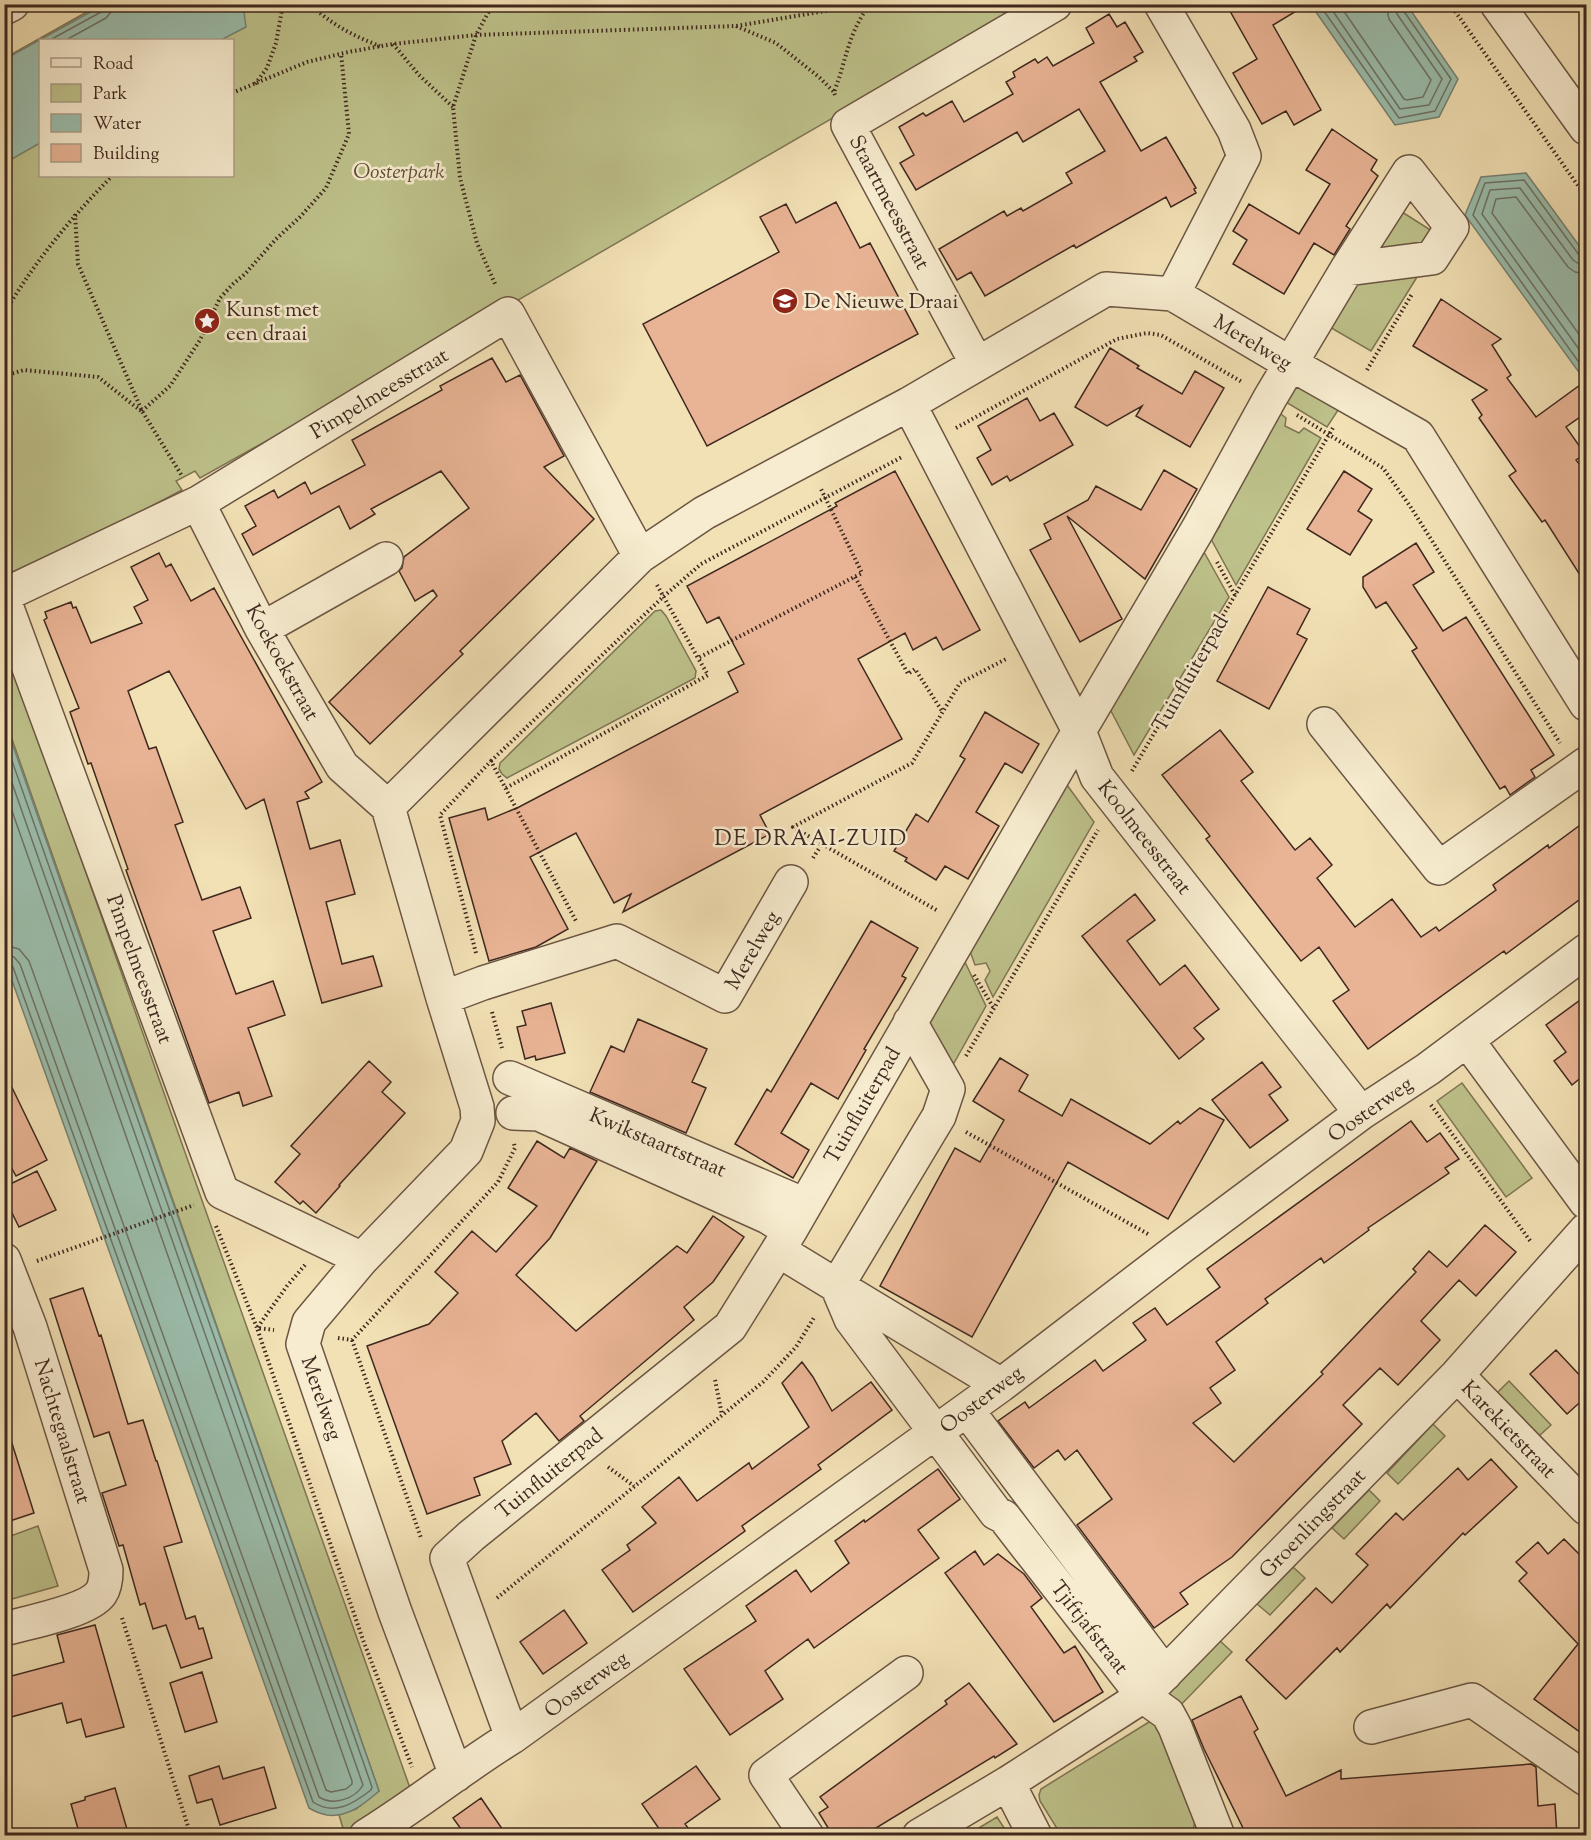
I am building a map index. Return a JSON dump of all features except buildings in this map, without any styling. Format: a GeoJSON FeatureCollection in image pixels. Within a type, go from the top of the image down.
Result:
{"type":"FeatureCollection","features":[{"type":"Feature","properties":{"kind":"street"},"geometry":{"type":"LineString","coordinates":[[4,8],[12,4]]}},
{"type":"Feature","properties":{"kind":"street","name":"Staartmeesstraat"},"geometry":{"type":"LineString","coordinates":[[977,364],[848,124],[1055,4]]}},
{"type":"Feature","properties":{"kind":"street"},"geometry":{"type":"LineString","coordinates":[[1161,4],[1234,130],[1244,156],[1173,294]]}},
{"type":"Feature","properties":{"kind":"street"},"geometry":{"type":"LineString","coordinates":[[1497,4],[1587,128]]}},
{"type":"Feature","properties":{"kind":"street","name":"Tuinfluiterpad"},"geometry":{"type":"LineString","coordinates":[[512,1737],[447,1558],[471,1536],[730,1327],[791,1229],[1192,539],[1270,398],[1347,269],[1409,172],[1452,227],[1432,258]]}},
{"type":"Feature","properties":{"kind":"street"},"geometry":{"type":"LineString","coordinates":[[1347,269],[1432,258]]}},
{"type":"Feature","properties":{"kind":"street","name":"Merelweg"},"geometry":{"type":"LineString","coordinates":[[456,1776],[415,1667],[303,1344],[309,1322],[362,1259],[466,1151],[478,1121],[477,1107],[388,807],[640,555],[704,513],[909,404],[1106,289],[1173,294],[1418,436],[1587,704]]}},
{"type":"Feature","properties":{"kind":"street"},"geometry":{"type":"LineString","coordinates":[[508,314],[640,555]]}},
{"type":"Feature","properties":{"kind":"street","name":"Pimpelmeesstraat"},"geometry":{"type":"LineString","coordinates":[[362,1259],[222,1192],[4,598],[198,503],[508,314]]}},
{"type":"Feature","properties":{"kind":"street","name":"Koolmeesstraat"},"geometry":{"type":"LineString","coordinates":[[909,404],[1079,731],[1097,777],[1361,1113]]}},
{"type":"Feature","properties":{"kind":"street","name":"Koekoekstraat"},"geometry":{"type":"LineString","coordinates":[[198,503],[262,629],[342,766],[388,807]]}},
{"type":"Feature","properties":{"kind":"street"},"geometry":{"type":"LineString","coordinates":[[262,629],[386,559]]}},
{"type":"Feature","properties":{"kind":"street"},"geometry":{"type":"LineString","coordinates":[[1324,724],[1439,868],[1583,767]]}},
{"type":"Feature","properties":{"kind":"street","name":"Merelweg"},"geometry":{"type":"LineString","coordinates":[[443,998],[483,983],[617,941],[725,996],[791,882]]}},
{"type":"Feature","properties":{"kind":"street","name":"Oosterweg"},"geometry":{"type":"LineString","coordinates":[[366,1836],[456,1776],[479,1757],[512,1737],[935,1433],[1361,1113],[1467,1040],[1587,951]]}},
{"type":"Feature","properties":{"kind":"street","name":"Tuinfluiterpad"},"geometry":{"type":"LineString","coordinates":[[910,1022],[944,1102]]}},
{"type":"Feature","properties":{"kind":"street"},"geometry":{"type":"LineString","coordinates":[[1467,1040],[1587,1202]]}},
{"type":"Feature","properties":{"kind":"street","name":"Kwikstaartstraat"},"geometry":{"type":"LineString","coordinates":[[510,1078],[602,1130],[650,1151],[791,1229]]}},
{"type":"Feature","properties":{"kind":"street"},"geometry":{"type":"LineString","coordinates":[[837,1286],[944,1102]]}},
{"type":"Feature","properties":{"kind":"street","name":"Kwikstaartstraat"},"geometry":{"type":"LineString","coordinates":[[513,1113],[539,1114],[602,1130]]}},
{"type":"Feature","properties":{"kind":"street"},"geometry":{"type":"LineString","coordinates":[[791,1229],[837,1286],[851,1319],[935,1433]]}},
{"type":"Feature","properties":{"kind":"street","name":"Groenlingstraat"},"geometry":{"type":"LineString","coordinates":[[919,1836],[1008,1783],[1154,1685],[1457,1375],[1587,1230]]}},
{"type":"Feature","properties":{"kind":"street","name":"Nachtegaalstraat"},"geometry":{"type":"LineString","coordinates":[[7,1265],[30,1327],[104,1561],[105,1579],[101,1593]]}},
{"type":"Feature","properties":{"kind":"street"},"geometry":{"type":"LineString","coordinates":[[837,1286],[1001,1385]]}},
{"type":"Feature","properties":{"kind":"street"},"geometry":{"type":"LineString","coordinates":[[896,1381],[920,1336]]}},
{"type":"Feature","properties":{"kind":"street","name":"Karekietstraat"},"geometry":{"type":"LineString","coordinates":[[1457,1375],[1587,1508]]}},
{"type":"Feature","properties":{"kind":"street"},"geometry":{"type":"LineString","coordinates":[[966,1410],[1031,1496],[1154,1685]]}},
{"type":"Feature","properties":{"kind":"street","name":"Tjiftjafstraat"},"geometry":{"type":"LineString","coordinates":[[935,1433],[996,1513],[1004,1516],[1154,1685],[1175,1727],[1218,1836]]}},
{"type":"Feature","properties":{"kind":"street"},"geometry":{"type":"LineString","coordinates":[[1004,1516],[1031,1496]]}},
{"type":"Feature","properties":{"kind":"street"},"geometry":{"type":"LineString","coordinates":[[4,1629],[76,1609],[94,1600],[101,1593]]}},
{"type":"Feature","properties":{"kind":"street"},"geometry":{"type":"LineString","coordinates":[[807,1836],[766,1775],[906,1673]]}},
{"type":"Feature","properties":{"kind":"street"},"geometry":{"type":"LineString","coordinates":[[1371,1727],[1472,1700],[1587,1779]]}},
{"type":"Feature","properties":{"kind":"street"},"geometry":{"type":"LineString","coordinates":[[1008,1783],[1035,1836]]}},
{"type":"Feature","properties":{"kind":"path"},"geometry":{"type":"LineString","coordinates":[[255,85],[267,68],[276,43],[283,4]]}},
{"type":"Feature","properties":{"kind":"path"},"geometry":{"type":"LineString","coordinates":[[310,4],[358,38],[381,46]]}},
{"type":"Feature","properties":{"kind":"path"},"geometry":{"type":"LineString","coordinates":[[493,4],[476,35],[453,107],[460,178],[477,243],[508,314]]}},
{"type":"Feature","properties":{"kind":"path"},"geometry":{"type":"LineString","coordinates":[[234,92],[307,62],[341,53],[393,44],[476,35],[736,26],[855,4]]}},
{"type":"Feature","properties":{"kind":"path"},"geometry":{"type":"LineString","coordinates":[[834,92],[850,39],[859,18],[870,4]]}},
{"type":"Feature","properties":{"kind":"path"},"geometry":{"type":"LineString","coordinates":[[1450,4],[1587,197]]}},
{"type":"Feature","properties":{"kind":"path"},"geometry":{"type":"LineString","coordinates":[[736,26],[776,43],[819,77],[834,92],[848,124]]}},
{"type":"Feature","properties":{"kind":"path"},"geometry":{"type":"LineString","coordinates":[[393,44],[419,75],[453,107]]}},
{"type":"Feature","properties":{"kind":"path"},"geometry":{"type":"LineString","coordinates":[[142,411],[171,386],[201,340],[220,298],[326,188],[349,134],[341,53]]}},
{"type":"Feature","properties":{"kind":"path"},"geometry":{"type":"LineString","coordinates":[[4,314],[31,270],[75,214],[111,177]]}},
{"type":"Feature","properties":{"kind":"path"},"geometry":{"type":"LineString","coordinates":[[75,214],[78,264],[142,411],[198,503]]}},
{"type":"Feature","properties":{"kind":"path","name":"Tuinfluiterpad"},"geometry":{"type":"LineString","coordinates":[[944,1102],[996,1003],[1432,258]]}},
{"type":"Feature","properties":{"kind":"path"},"geometry":{"type":"LineString","coordinates":[[483,983],[440,815],[491,761],[663,597],[701,564],[929,443],[1117,339],[1147,333],[1161,335],[1270,398],[1383,468],[1564,748],[1583,767]]}},
{"type":"Feature","properties":{"kind":"path"},"geometry":{"type":"LineString","coordinates":[[4,376],[24,370],[98,377],[142,411]]}},
{"type":"Feature","properties":{"kind":"path"},"geometry":{"type":"LineString","coordinates":[[698,658],[862,573],[806,459]]}},
{"type":"Feature","properties":{"kind":"path"},"geometry":{"type":"LineString","coordinates":[[506,788],[708,675],[640,555]]}},
{"type":"Feature","properties":{"kind":"path"},"geometry":{"type":"LineString","coordinates":[[855,577],[908,674],[915,669],[942,711]]}},
{"type":"Feature","properties":{"kind":"path"},"geometry":{"type":"LineString","coordinates":[[966,927],[793,827],[912,763],[960,682],[1034,645]]}},
{"type":"Feature","properties":{"kind":"path"},"geometry":{"type":"LineString","coordinates":[[491,761],[591,949]]}},
{"type":"Feature","properties":{"kind":"path"},"geometry":{"type":"LineString","coordinates":[[791,882],[802,876],[822,844]]}},
{"type":"Feature","properties":{"kind":"path"},"geometry":{"type":"LineString","coordinates":[[1412,1079],[1551,1269]]}},
{"type":"Feature","properties":{"kind":"path"},"geometry":{"type":"LineString","coordinates":[[944,1102],[1177,1250]]}},
{"type":"Feature","properties":{"kind":"path"},"geometry":{"type":"LineString","coordinates":[[7,1265],[95,1242],[192,1206]]}},
{"type":"Feature","properties":{"kind":"path"},"geometry":{"type":"LineString","coordinates":[[470,1620],[763,1382],[796,1347],[819,1309],[837,1286]]}},
{"type":"Feature","properties":{"kind":"path"},"geometry":{"type":"LineString","coordinates":[[352,1341],[421,1539]]}},
{"type":"Feature","properties":{"kind":"path"},"geometry":{"type":"LineString","coordinates":[[101,1593],[112,1601],[120,1613],[191,1836]]}},
{"type":"Feature","properties":{"kind":"path"},"geometry":{"type":"LineString","coordinates":[[383,1693],[415,1667]]}},
{"type":"Feature","properties":{"kind":"path"},"geometry":{"type":"LineString","coordinates":[[279,1836],[288,1833],[294,1836]]}},
{"type":"Feature","properties":{"kind":"green space","name":"Oosterpark"},"geometry":{"type":"Polygon","coordinates":[[[99,5],[1028,5],[506,307],[200,478],[195,471],[176,481],[182,490],[5,583],[5,58],[99,5]]]}},
{"type":"Feature","properties":{"kind":"green space"},"geometry":{"type":"Polygon","coordinates":[[[1391,205],[1440,236],[1432,251],[1354,265],[1391,205]]]}},
{"type":"Feature","properties":{"kind":"green space"},"geometry":{"type":"Polygon","coordinates":[[[1422,269],[1371,351],[1321,322],[1345,281],[1422,269]]]}},
{"type":"Feature","properties":{"kind":"green space"},"geometry":{"type":"Polygon","coordinates":[[[1289,373],[1342,404],[1327,427],[1276,396],[1289,373]]]}},
{"type":"Feature","properties":{"kind":"green space"},"geometry":{"type":"Polygon","coordinates":[[[1272,407],[1286,418],[1285,426],[1299,433],[1304,428],[1321,438],[1236,585],[1211,539],[1220,526],[1214,509],[1272,407]]]}},
{"type":"Feature","properties":{"kind":"green space"},"geometry":{"type":"Polygon","coordinates":[[[1204,552],[1229,597],[1134,755],[1110,709],[1204,552]]]}},
{"type":"Feature","properties":{"kind":"green space"},"geometry":{"type":"Polygon","coordinates":[[[661,610],[696,671],[695,678],[507,778],[502,774],[499,769],[500,763],[655,611],[661,610]]]}},
{"type":"Feature","properties":{"kind":"green space"},"geometry":{"type":"Polygon","coordinates":[[[4,641],[410,1788],[345,1835],[339,1815],[356,1809],[379,1791],[5,719],[4,641]]]}},
{"type":"Feature","properties":{"kind":"green space"},"geometry":{"type":"Polygon","coordinates":[[[1067,785],[1094,822],[993,997],[985,980],[990,971],[986,963],[975,965],[970,951],[1067,785]]]}},
{"type":"Feature","properties":{"kind":"green space"},"geometry":{"type":"Polygon","coordinates":[[[964,960],[986,1006],[954,1063],[936,1051],[927,1028],[964,960]]]}},
{"type":"Feature","properties":{"kind":"green space"},"geometry":{"type":"Polygon","coordinates":[[[1462,1083],[1532,1178],[1506,1197],[1437,1101],[1462,1083]]]}},
{"type":"Feature","properties":{"kind":"green space"},"geometry":{"type":"Polygon","coordinates":[[[1509,1381],[1551,1425],[1539,1436],[1497,1393],[1509,1381]]]}},
{"type":"Feature","properties":{"kind":"green space"},"geometry":{"type":"Polygon","coordinates":[[[1433,1424],[1445,1436],[1398,1484],[1387,1473],[1433,1424]]]}},
{"type":"Feature","properties":{"kind":"green space"},"geometry":{"type":"Polygon","coordinates":[[[1369,1490],[1380,1501],[1344,1539],[1332,1528],[1369,1490]]]}},
{"type":"Feature","properties":{"kind":"green space"},"geometry":{"type":"Polygon","coordinates":[[[38,1526],[58,1586],[5,1601],[5,1538],[38,1526]]]}},
{"type":"Feature","properties":{"kind":"green space"},"geometry":{"type":"Polygon","coordinates":[[[1293,1567],[1305,1578],[1270,1615],[1257,1604],[1293,1567]]]}},
{"type":"Feature","properties":{"kind":"green space"},"geometry":{"type":"Polygon","coordinates":[[[1219,1640],[1232,1652],[1175,1711],[1167,1694],[1219,1640]]]}},
{"type":"Feature","properties":{"kind":"green space"},"geometry":{"type":"Polygon","coordinates":[[[1154,1720],[1159,1721],[1195,1821],[1193,1831],[1186,1835],[1061,1835],[1040,1801],[1041,1789],[1154,1720]]]}},
{"type":"Feature","properties":{"kind":"green space"},"geometry":{"type":"Polygon","coordinates":[[[997,1817],[1006,1831],[998,1835],[967,1835],[997,1817]]]}},
{"type":"Feature","properties":{"kind":"water"},"geometry":{"type":"Polygon","coordinates":[[[103,5],[243,5],[246,27],[223,39],[41,39],[103,5]]]}},
{"type":"Feature","properties":{"kind":"water"},"geometry":{"type":"Polygon","coordinates":[[[1311,5],[1407,5],[1458,79],[1439,117],[1395,125],[1311,5]]]}},
{"type":"Feature","properties":{"kind":"water"},"geometry":{"type":"Polygon","coordinates":[[[39,40],[39,144],[5,163],[5,59],[39,40]]]}},
{"type":"Feature","properties":{"kind":"water"},"geometry":{"type":"Polygon","coordinates":[[[1526,173],[1586,255],[1586,382],[1465,215],[1481,177],[1526,173]]]}},
{"type":"Feature","properties":{"kind":"water"},"geometry":{"type":"Polygon","coordinates":[[[4,720],[379,1791],[349,1812],[327,1815],[309,1808],[5,961],[4,720]]]}},
{"type":"Feature","properties":{"kind":"place","name":"De Nieuwe Draai"},"geometry":{"type":"Point","coordinates":[785,301]}},
{"type":"Feature","properties":{"kind":"place","name":"Kunst met een draai"},"geometry":{"type":"Point","coordinates":[207,321]}},
{"type":"Feature","properties":{"kind":"district","name":"DE DRAAI-ZUID"},"geometry":{"type":"Point","coordinates":[811,837]}}]}
